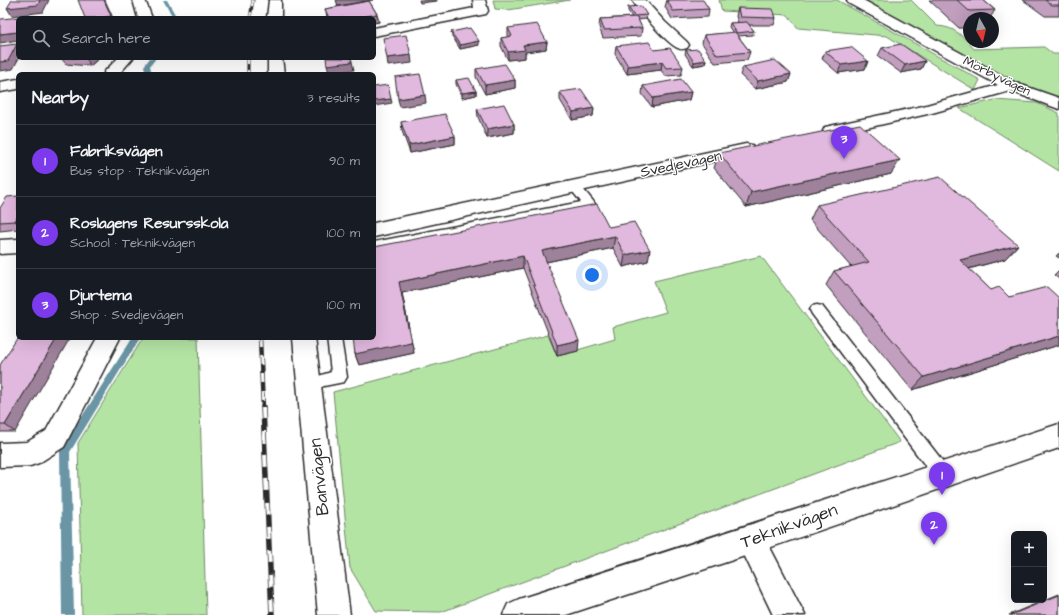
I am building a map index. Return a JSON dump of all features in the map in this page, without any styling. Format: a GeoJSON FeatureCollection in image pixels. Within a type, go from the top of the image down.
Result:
{"type":"FeatureCollection","features":[{"type":"Feature","properties":{"kind":"street"},"geometry":{"type":"LineString","coordinates":[[138,0],[144,16]]}},
{"type":"Feature","properties":{"kind":"street"},"geometry":{"type":"LineString","coordinates":[[274,0],[274,16]]}},
{"type":"Feature","properties":{"kind":"street"},"geometry":{"type":"LineString","coordinates":[[376,32],[481,10],[479,0]]}},
{"type":"Feature","properties":{"kind":"street"},"geometry":{"type":"LineString","coordinates":[[638,0],[682,45]]}},
{"type":"Feature","properties":{"kind":"street","name":"Mörbyvägen"},"geometry":{"type":"LineString","coordinates":[[853,0],[1010,86],[1059,104]]}},
{"type":"Feature","properties":{"kind":"street"},"geometry":{"type":"LineString","coordinates":[[109,72],[124,60]]}},
{"type":"Feature","properties":{"kind":"street"},"geometry":{"type":"LineString","coordinates":[[275,60],[276,72]]}},
{"type":"Feature","properties":{"kind":"street"},"geometry":{"type":"LineString","coordinates":[[0,87],[16,84]]}},
{"type":"Feature","properties":{"kind":"street"},"geometry":{"type":"LineString","coordinates":[[811,135],[926,110],[1010,86]]}},
{"type":"Feature","properties":{"kind":"street","name":"Svedjevägen"},"geometry":{"type":"LineString","coordinates":[[376,230],[766,145]]}},
{"type":"Feature","properties":{"kind":"street"},"geometry":{"type":"LineString","coordinates":[[0,247],[16,246]]}},
{"type":"Feature","properties":{"kind":"street"},"geometry":{"type":"LineString","coordinates":[[0,455],[30,454],[54,439],[108,340]]}},
{"type":"Feature","properties":{"kind":"street","name":"Banvägen"},"geometry":{"type":"LineString","coordinates":[[304,340],[334,615]]}},
{"type":"Feature","properties":{"kind":"street","name":"Teknikvägen"},"geometry":{"type":"LineString","coordinates":[[519,615],[751,540],[942,474],[1059,436]]}},
{"type":"Feature","properties":{"kind":"street"},"geometry":{"type":"LineString","coordinates":[[751,540],[789,615]]}},
{"type":"Feature","properties":{"kind":"lane"},"geometry":{"type":"LineString","coordinates":[[376,247],[589,204],[575,187]]}},
{"type":"Feature","properties":{"kind":"lane"},"geometry":{"type":"LineString","coordinates":[[817,310],[942,474]]}},
{"type":"Feature","properties":{"kind":"lane"},"geometry":{"type":"LineString","coordinates":[[308,386],[339,376],[334,340]]}},
{"type":"Feature","properties":{"kind":"green space"},"geometry":{"type":"Polygon","coordinates":[[[493,0],[570,0],[508,10],[495,9],[493,0]]]}},
{"type":"Feature","properties":{"kind":"green space"},"geometry":{"type":"Polygon","coordinates":[[[719,0],[837,0],[980,80],[975,90],[887,36],[798,28],[788,15],[722,11],[719,0]]]}},
{"type":"Feature","properties":{"kind":"green space"},"geometry":{"type":"Polygon","coordinates":[[[862,0],[911,0],[937,26],[954,30],[962,36],[963,48],[1044,47],[1053,54],[1059,54],[1059,99],[1020,84],[862,0]]]}},
{"type":"Feature","properties":{"kind":"green space"},"geometry":{"type":"Polygon","coordinates":[[[995,100],[1037,103],[1059,113],[1059,171],[959,108],[995,100]]]}},
{"type":"Feature","properties":{"kind":"green space"},"geometry":{"type":"Polygon","coordinates":[[[761,256],[900,442],[441,612],[376,611],[350,568],[333,392],[548,335],[557,356],[615,339],[613,327],[666,312],[654,281],[761,256]]]}},
{"type":"Feature","properties":{"kind":"green space"},"geometry":{"type":"Polygon","coordinates":[[[142,340],[198,340],[206,615],[82,615],[78,443],[142,340]]]}},
{"type":"Feature","properties":{"kind":"building"},"geometry":{"type":"Polygon","coordinates":[[[12,0],[40,0],[38,5],[7,8],[12,0]]]}},
{"type":"Feature","properties":{"kind":"building"},"geometry":{"type":"Polygon","coordinates":[[[78,0],[104,0],[111,16],[84,16],[78,0]]]}},
{"type":"Feature","properties":{"kind":"building"},"geometry":{"type":"Polygon","coordinates":[[[667,0],[703,0],[709,9],[673,11],[667,0]]]}},
{"type":"Feature","properties":{"kind":"building"},"geometry":{"type":"Polygon","coordinates":[[[957,0],[983,0],[995,10],[969,11],[957,0]]]}},
{"type":"Feature","properties":{"kind":"building"},"geometry":{"type":"Polygon","coordinates":[[[1045,0],[1059,0],[1059,5],[1052,5],[1045,0]]]}},
{"type":"Feature","properties":{"kind":"building"},"geometry":{"type":"Polygon","coordinates":[[[369,1],[377,14],[366,16],[328,16],[325,9],[369,1]]]}},
{"type":"Feature","properties":{"kind":"building"},"geometry":{"type":"Polygon","coordinates":[[[641,6],[647,15],[634,16],[628,7],[641,6]]]}},
{"type":"Feature","properties":{"kind":"building"},"geometry":{"type":"Polygon","coordinates":[[[738,8],[773,9],[776,18],[740,17],[738,8]]]}},
{"type":"Feature","properties":{"kind":"building"},"geometry":{"type":"Polygon","coordinates":[[[637,17],[642,28],[604,30],[600,19],[637,17]]]}},
{"type":"Feature","properties":{"kind":"building"},"geometry":{"type":"Polygon","coordinates":[[[16,18],[16,32],[0,34],[1,19],[16,18]]]}},
{"type":"Feature","properties":{"kind":"building"},"geometry":{"type":"Polygon","coordinates":[[[747,22],[754,31],[737,33],[730,23],[747,22]]]}},
{"type":"Feature","properties":{"kind":"building"},"geometry":{"type":"Polygon","coordinates":[[[537,24],[547,42],[523,45],[525,50],[508,52],[501,38],[512,36],[508,28],[537,24]]]}},
{"type":"Feature","properties":{"kind":"building"},"geometry":{"type":"Polygon","coordinates":[[[470,28],[479,41],[460,45],[451,32],[470,28]]]}},
{"type":"Feature","properties":{"kind":"building"},"geometry":{"type":"Polygon","coordinates":[[[735,32],[750,52],[717,55],[704,35],[735,32]]]}},
{"type":"Feature","properties":{"kind":"building"},"geometry":{"type":"Polygon","coordinates":[[[406,35],[411,55],[387,58],[383,38],[406,35]]]}},
{"type":"Feature","properties":{"kind":"building"},"geometry":{"type":"Polygon","coordinates":[[[649,42],[654,50],[670,48],[683,67],[666,68],[662,62],[628,66],[616,46],[649,42]]]}},
{"type":"Feature","properties":{"kind":"building"},"geometry":{"type":"Polygon","coordinates":[[[16,44],[8,61],[0,62],[0,46],[16,44]]]}},
{"type":"Feature","properties":{"kind":"building"},"geometry":{"type":"Polygon","coordinates":[[[901,44],[925,61],[905,65],[882,48],[901,44]]]}},
{"type":"Feature","properties":{"kind":"building"},"geometry":{"type":"Polygon","coordinates":[[[851,47],[868,61],[841,65],[825,51],[851,47]]]}},
{"type":"Feature","properties":{"kind":"building"},"geometry":{"type":"Polygon","coordinates":[[[698,49],[706,60],[694,62],[686,50],[698,49]]]}},
{"type":"Feature","properties":{"kind":"building"},"geometry":{"type":"Polygon","coordinates":[[[326,60],[352,60],[352,62],[327,65],[326,60]]]}},
{"type":"Feature","properties":{"kind":"building"},"geometry":{"type":"Polygon","coordinates":[[[775,60],[791,74],[758,81],[743,67],[775,60]]]}},
{"type":"Feature","properties":{"kind":"building"},"geometry":{"type":"Polygon","coordinates":[[[505,64],[515,80],[485,85],[476,69],[505,64]]]}},
{"type":"Feature","properties":{"kind":"building"},"geometry":{"type":"Polygon","coordinates":[[[420,74],[425,95],[398,99],[395,77],[420,74]]]}},
{"type":"Feature","properties":{"kind":"building"},"geometry":{"type":"Polygon","coordinates":[[[469,78],[476,91],[462,93],[456,80],[469,78]]]}},
{"type":"Feature","properties":{"kind":"building"},"geometry":{"type":"Polygon","coordinates":[[[681,79],[691,92],[653,98],[643,86],[681,79]]]}},
{"type":"Feature","properties":{"kind":"building"},"geometry":{"type":"Polygon","coordinates":[[[388,85],[391,99],[376,101],[376,87],[388,85]]]}},
{"type":"Feature","properties":{"kind":"building"},"geometry":{"type":"Polygon","coordinates":[[[581,89],[594,108],[573,112],[560,92],[581,89]]]}},
{"type":"Feature","properties":{"kind":"building"},"geometry":{"type":"Polygon","coordinates":[[[504,104],[514,124],[487,129],[477,109],[504,104]]]}},
{"type":"Feature","properties":{"kind":"building"},"geometry":{"type":"Polygon","coordinates":[[[445,114],[455,136],[409,145],[401,122],[445,114]]]}},
{"type":"Feature","properties":{"kind":"building"},"geometry":{"type":"Polygon","coordinates":[[[860,124],[900,160],[751,192],[719,153],[860,124]]]}},
{"type":"Feature","properties":{"kind":"building"},"geometry":{"type":"Polygon","coordinates":[[[940,177],[1018,245],[960,260],[991,290],[999,287],[1009,297],[1047,287],[1059,298],[1059,336],[924,377],[834,271],[869,262],[817,205],[940,177]]]}},
{"type":"Feature","properties":{"kind":"building"},"geometry":{"type":"Polygon","coordinates":[[[16,196],[16,219],[15,221],[0,222],[0,208],[7,197],[16,196]]]}},
{"type":"Feature","properties":{"kind":"building"},"geometry":{"type":"Polygon","coordinates":[[[597,204],[609,227],[634,222],[650,250],[625,255],[615,236],[542,251],[579,340],[557,345],[523,256],[399,282],[411,342],[355,354],[353,340],[376,340],[376,247],[597,204]]]}},
{"type":"Feature","properties":{"kind":"building"},"geometry":{"type":"Polygon","coordinates":[[[16,340],[56,340],[5,425],[0,425],[0,365],[16,340]]]}},
{"type":"Feature","properties":{"kind":"building"},"geometry":{"type":"Polygon","coordinates":[[[1059,595],[1059,615],[1011,615],[1040,603],[1047,603],[1047,600],[1059,595]]]}},
{"type":"Feature","properties":{"kind":"waterway"},"geometry":{"type":"LineString","coordinates":[[165,0],[174,16]]}},
{"type":"Feature","properties":{"kind":"waterway"},"geometry":{"type":"LineString","coordinates":[[148,72],[147,66],[152,60]]}},
{"type":"Feature","properties":{"kind":"waterway"},"geometry":{"type":"LineString","coordinates":[[68,615],[65,451],[135,340]]}},
{"type":"Feature","properties":{"kind":"railway"},"geometry":{"type":"LineString","coordinates":[[250,16],[253,0]]}},
{"type":"Feature","properties":{"kind":"railway"},"geometry":{"type":"LineString","coordinates":[[248,60],[248,72]]}},
{"type":"Feature","properties":{"kind":"railway"},"geometry":{"type":"LineString","coordinates":[[260,340],[263,408]]}},
{"type":"Feature","properties":{"kind":"railway"},"geometry":{"type":"LineString","coordinates":[[263,407],[272,615]]}},
{"type":"Feature","properties":{"kind":"place","name":"Djurtema"},"geometry":{"type":"Point","coordinates":[844,159]}},
{"type":"Feature","properties":{"kind":"place","name":"Fabriksvägen"},"geometry":{"type":"Point","coordinates":[942,495]}},
{"type":"Feature","properties":{"kind":"place","name":"Roslagens Resursskola"},"geometry":{"type":"Point","coordinates":[934,545]}}]}
